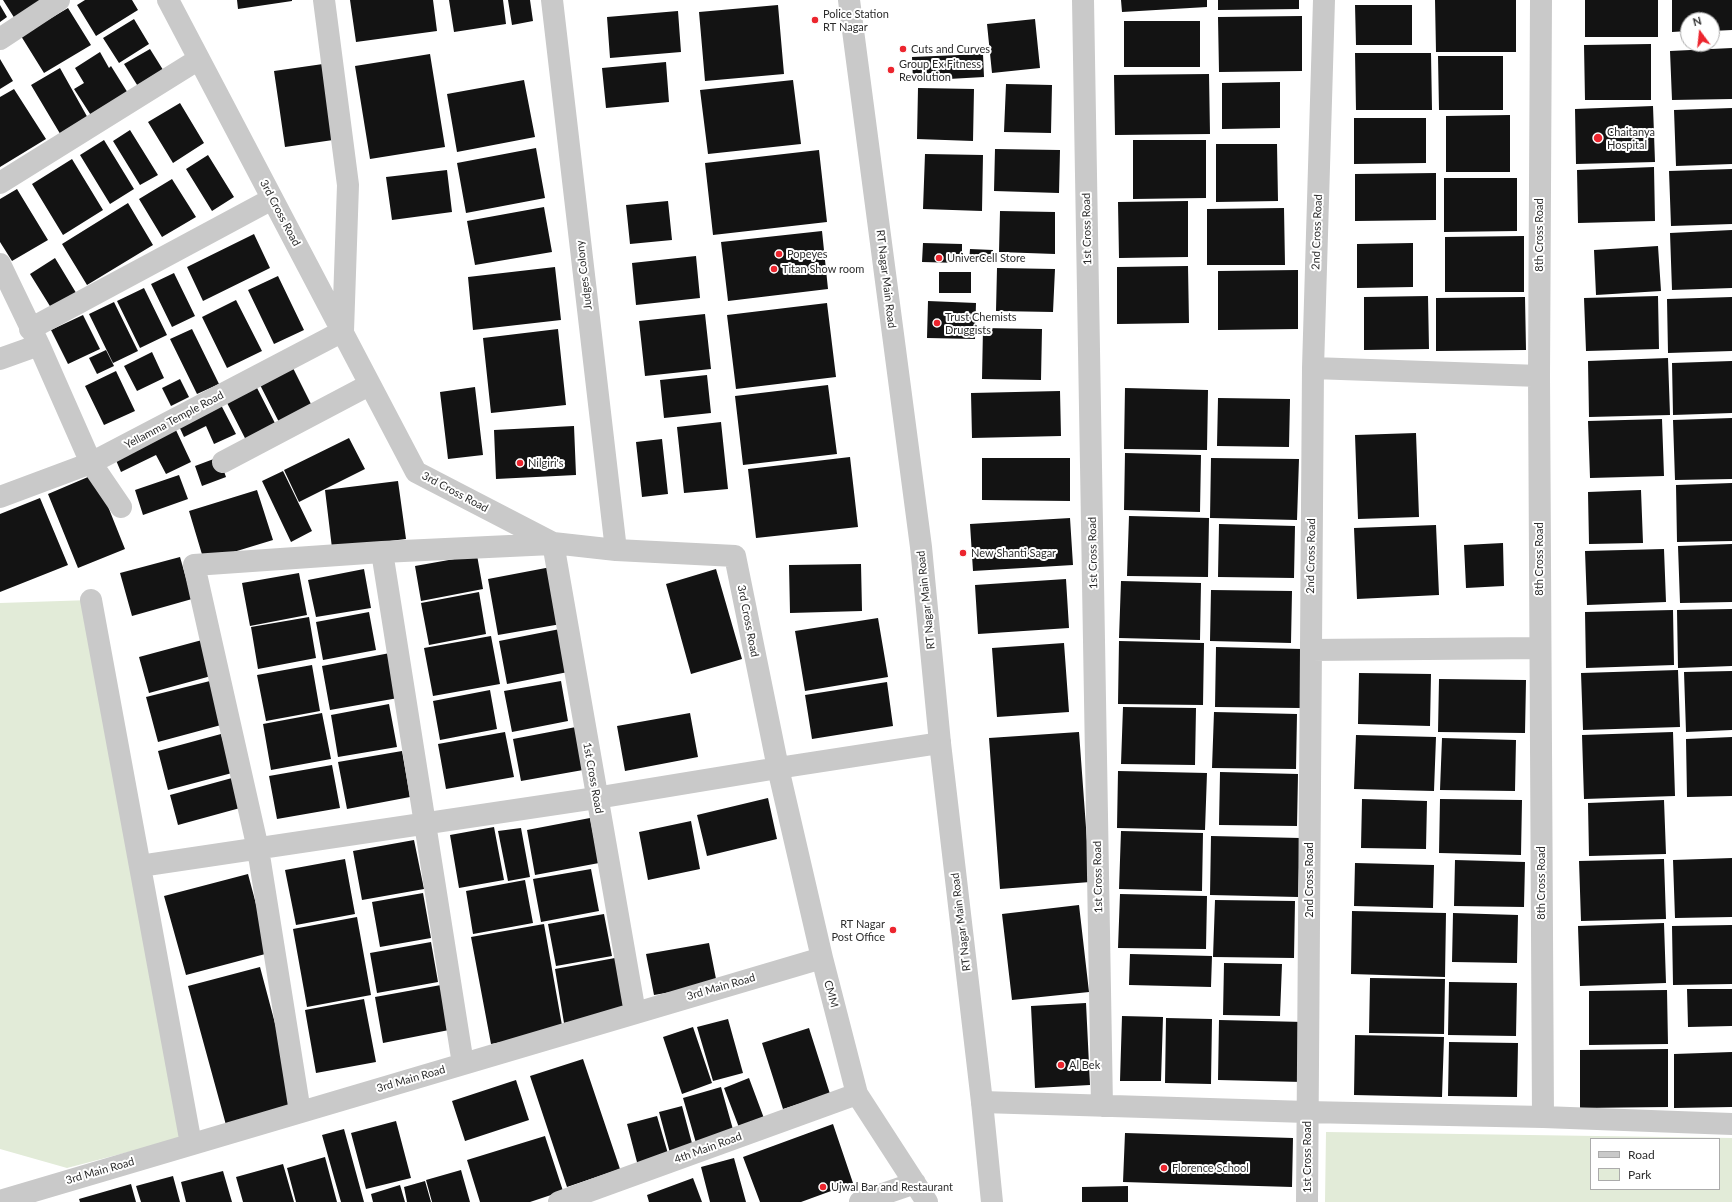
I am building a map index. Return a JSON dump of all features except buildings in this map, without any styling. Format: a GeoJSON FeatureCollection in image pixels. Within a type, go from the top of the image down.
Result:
{"type":"FeatureCollection","features":[{"type":"Feature","properties":{"kind":"street"},"geometry":{"type":"LineString","coordinates":[[0,39],[59,0]]}},
{"type":"Feature","properties":{"kind":"street","name":"3rd Cross Road"},"geometry":{"type":"LineString","coordinates":[[168,0],[416,472],[553,544],[616,550],[735,556],[778,768]]}},
{"type":"Feature","properties":{"kind":"street"},"geometry":{"type":"LineString","coordinates":[[324,0],[348,185],[343,331]]}},
{"type":"Feature","properties":{"kind":"street","name":"Judges Colony"},"geometry":{"type":"LineString","coordinates":[[552,0],[616,550]]}},
{"type":"Feature","properties":{"kind":"street","name":"RT Nagar Main Road"},"geometry":{"type":"LineString","coordinates":[[849,0],[921,547],[940,743],[982,1102],[992,1202]]}},
{"type":"Feature","properties":{"kind":"street","name":"1st Cross Road"},"geometry":{"type":"LineString","coordinates":[[1083,0],[1102,1106]]}},
{"type":"Feature","properties":{"kind":"street","name":"2nd Cross Road"},"geometry":{"type":"LineString","coordinates":[[1307,1112],[1313,368],[1324,0]]}},
{"type":"Feature","properties":{"kind":"street","name":"8th Cross Road"},"geometry":{"type":"LineString","coordinates":[[1541,0],[1539,376],[1543,1117]]}},
{"type":"Feature","properties":{"kind":"street"},"geometry":{"type":"LineString","coordinates":[[0,182],[199,60]]}},
{"type":"Feature","properties":{"kind":"street"},"geometry":{"type":"LineString","coordinates":[[0,359],[35,337],[272,199]]}},
{"type":"Feature","properties":{"kind":"street"},"geometry":{"type":"LineString","coordinates":[[0,264],[35,337],[91,463],[120,507]]}},
{"type":"Feature","properties":{"kind":"street","name":"Yellamma Temple Road"},"geometry":{"type":"LineString","coordinates":[[0,497],[91,463],[343,331]]}},
{"type":"Feature","properties":{"kind":"street"},"geometry":{"type":"LineString","coordinates":[[1313,368],[1539,376]]}},
{"type":"Feature","properties":{"kind":"street"},"geometry":{"type":"LineString","coordinates":[[223,462],[369,385]]}},
{"type":"Feature","properties":{"kind":"street"},"geometry":{"type":"LineString","coordinates":[[300,1112],[258,849],[194,565],[382,552],[553,544]]}},
{"type":"Feature","properties":{"kind":"street","name":"1st Cross Road"},"geometry":{"type":"LineString","coordinates":[[553,544],[596,798],[635,1013]]}},
{"type":"Feature","properties":{"kind":"street"},"geometry":{"type":"LineString","coordinates":[[382,552],[463,1064]]}},
{"type":"Feature","properties":{"kind":"street"},"geometry":{"type":"LineString","coordinates":[[91,600],[191,1144]]}},
{"type":"Feature","properties":{"kind":"street"},"geometry":{"type":"LineString","coordinates":[[1311,650],[1540,648]]}},
{"type":"Feature","properties":{"kind":"street"},"geometry":{"type":"LineString","coordinates":[[140,866],[596,798],[940,743]]}},
{"type":"Feature","properties":{"kind":"street","name":"CMM"},"geometry":{"type":"LineString","coordinates":[[778,768],[822,958],[857,1094],[927,1202]]}},
{"type":"Feature","properties":{"kind":"street","name":"3rd Main Road"},"geometry":{"type":"LineString","coordinates":[[0,1201],[822,958]]}},
{"type":"Feature","properties":{"kind":"street","name":"4th Main Road"},"geometry":{"type":"LineString","coordinates":[[559,1202],[857,1094]]}},
{"type":"Feature","properties":{"kind":"street"},"geometry":{"type":"LineString","coordinates":[[982,1102],[1307,1112],[1543,1117],[1732,1124]]}},
{"type":"Feature","properties":{"kind":"street","name":"1st Cross Road"},"geometry":{"type":"LineString","coordinates":[[1307,1112],[1307,1202]]}},
{"type":"Feature","properties":{"kind":"street"},"geometry":{"type":"LineString","coordinates":[[860,1202],[915,1183]]}},
{"type":"Feature","properties":{"kind":"green space"},"geometry":{"type":"Polygon","coordinates":[[[91,600],[182,1138],[67,1168],[0,1149],[0,603],[91,600]]]}},
{"type":"Feature","properties":{"kind":"green space"},"geometry":{"type":"Polygon","coordinates":[[[1326,1132],[1732,1138],[1732,1202],[1325,1202],[1326,1132]]]}},
{"type":"Feature","properties":{"kind":"place","name":"Police Station RT Nagar"},"geometry":{"type":"Point","coordinates":[815,20]}},
{"type":"Feature","properties":{"kind":"place","name":"Cuts and Curves"},"geometry":{"type":"Point","coordinates":[903,49]}},
{"type":"Feature","properties":{"kind":"place","name":"Group Ex Fitness Revolution"},"geometry":{"type":"Point","coordinates":[891,70]}},
{"type":"Feature","properties":{"kind":"place","name":"Chaitanya Hospital"},"geometry":{"type":"Point","coordinates":[1598,138]}},
{"type":"Feature","properties":{"kind":"place","name":"Popeyes"},"geometry":{"type":"Point","coordinates":[779,254]}},
{"type":"Feature","properties":{"kind":"place","name":"UniverCell Store"},"geometry":{"type":"Point","coordinates":[939,258]}},
{"type":"Feature","properties":{"kind":"place","name":"Titan Show room"},"geometry":{"type":"Point","coordinates":[774,269]}},
{"type":"Feature","properties":{"kind":"place","name":"Trust Chemists Druggists"},"geometry":{"type":"Point","coordinates":[937,323]}},
{"type":"Feature","properties":{"kind":"place","name":"Nilgiri's"},"geometry":{"type":"Point","coordinates":[520,463]}},
{"type":"Feature","properties":{"kind":"place","name":"New Shanti Sagar"},"geometry":{"type":"Point","coordinates":[963,553]}},
{"type":"Feature","properties":{"kind":"place","name":"RT Nagar Post Office"},"geometry":{"type":"Point","coordinates":[893,930]}},
{"type":"Feature","properties":{"kind":"place","name":"Al Bek"},"geometry":{"type":"Point","coordinates":[1061,1065]}},
{"type":"Feature","properties":{"kind":"place","name":"Florence School"},"geometry":{"type":"Point","coordinates":[1164,1168]}},
{"type":"Feature","properties":{"kind":"place","name":"Ujwal Bar and Restaurant"},"geometry":{"type":"Point","coordinates":[823,1187]}}]}
